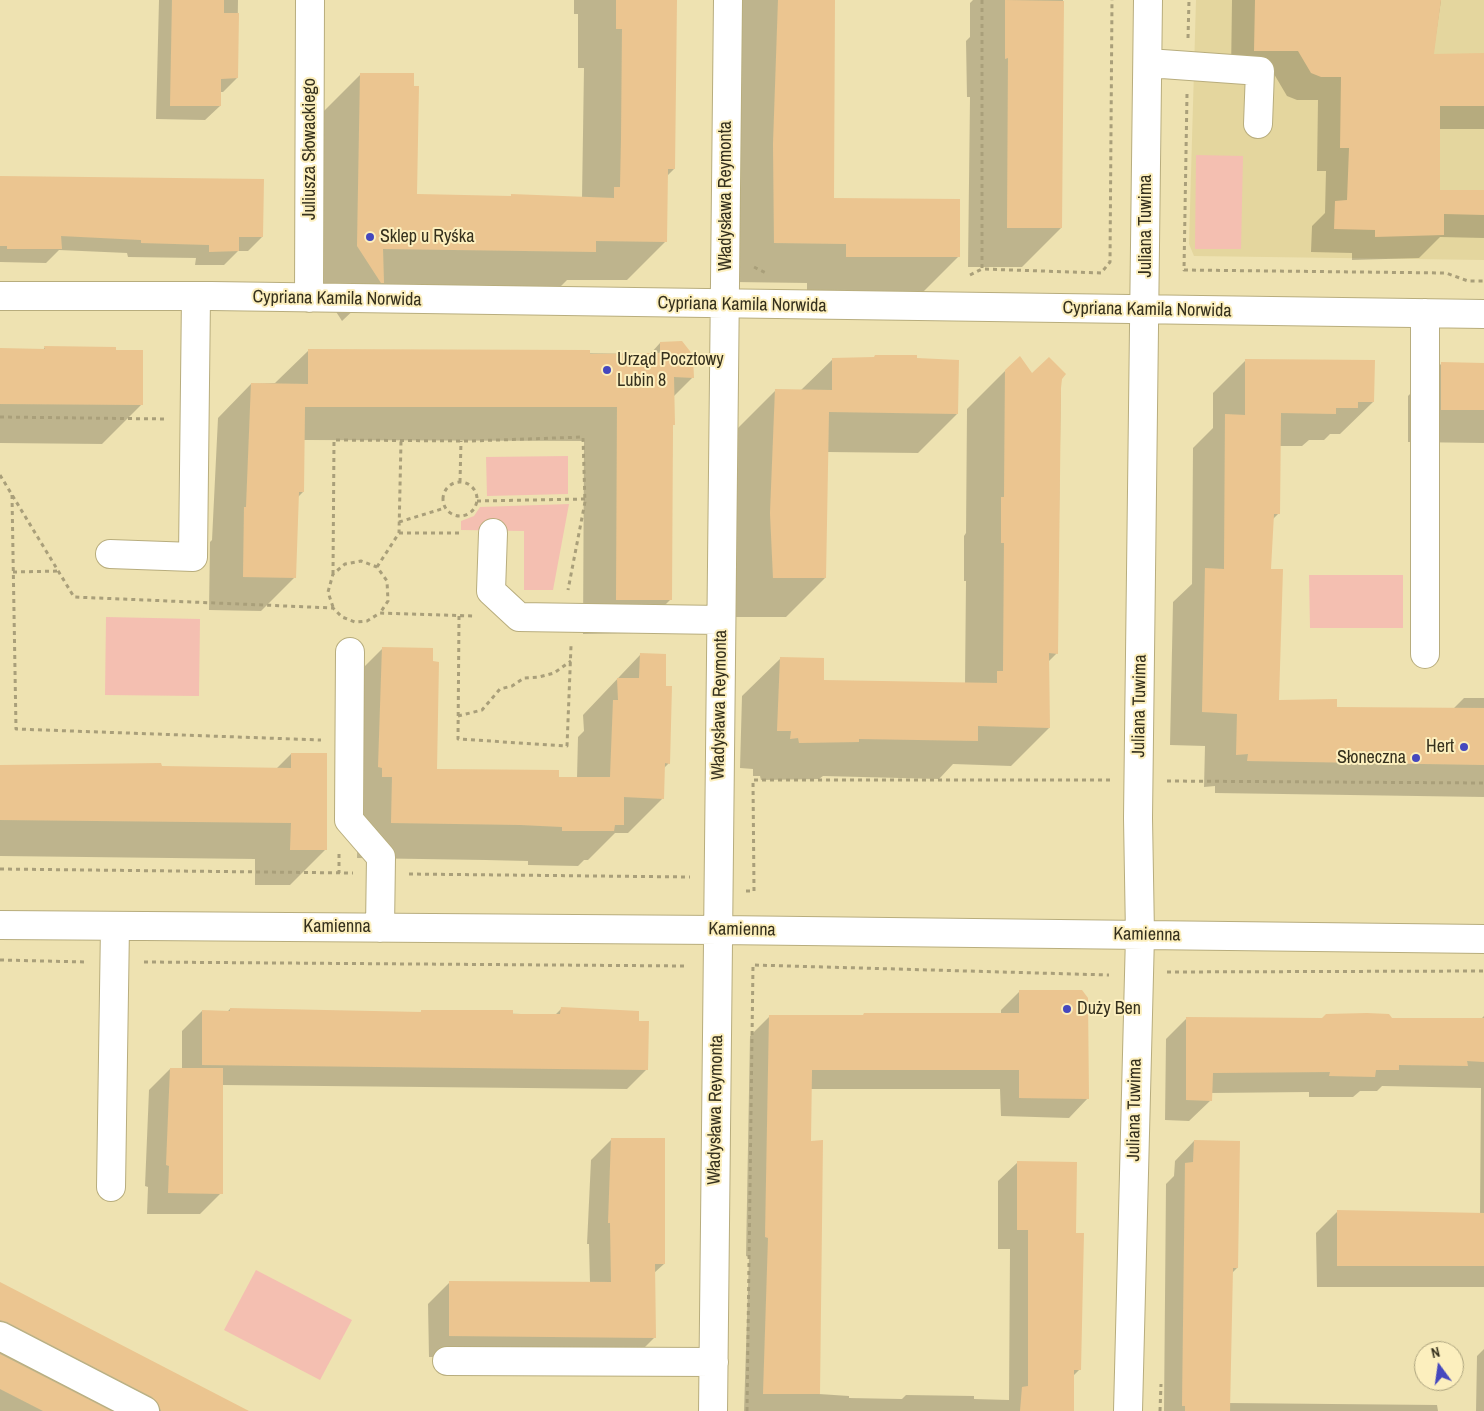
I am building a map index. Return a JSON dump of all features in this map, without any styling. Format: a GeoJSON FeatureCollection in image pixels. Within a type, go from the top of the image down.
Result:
{"type":"FeatureCollection","features":[{"type":"Feature","properties":{"kind":"street","name":"Juliusza Słowackiego"},"geometry":{"type":"LineString","coordinates":[[309,298],[310,0]]}},
{"type":"Feature","properties":{"kind":"street","name":"Władysława Reymonta"},"geometry":{"type":"LineString","coordinates":[[713,1411],[728,0]]}},
{"type":"Feature","properties":{"kind":"street","name":"Juliana Tuwima"},"geometry":{"type":"LineString","coordinates":[[1128,1411],[1140,935],[1138,818],[1146,310],[1148,0]]}},
{"type":"Feature","properties":{"kind":"street"},"geometry":{"type":"LineString","coordinates":[[1148,63],[1260,71],[1258,124]]}},
{"type":"Feature","properties":{"kind":"street","name":"Cypriana Kamila Norwida"},"geometry":{"type":"LineString","coordinates":[[0,296],[196,296],[726,305],[1484,314]]}},
{"type":"Feature","properties":{"kind":"street"},"geometry":{"type":"LineString","coordinates":[[110,554],[193,557],[196,296]]}},
{"type":"Feature","properties":{"kind":"street"},"geometry":{"type":"LineString","coordinates":[[1425,313],[1425,654]]}},
{"type":"Feature","properties":{"kind":"street"},"geometry":{"type":"LineString","coordinates":[[493,534],[492,592],[519,617],[721,620]]}},
{"type":"Feature","properties":{"kind":"street"},"geometry":{"type":"LineString","coordinates":[[350,652],[349,820],[381,857],[380,928]]}},
{"type":"Feature","properties":{"kind":"street","name":"Kamienna"},"geometry":{"type":"LineString","coordinates":[[0,926],[719,930],[1484,939]]}},
{"type":"Feature","properties":{"kind":"street"},"geometry":{"type":"LineString","coordinates":[[111,1187],[115,926]]}},
{"type":"Feature","properties":{"kind":"street"},"geometry":{"type":"LineString","coordinates":[[0,1336],[145,1411]]}},
{"type":"Feature","properties":{"kind":"street"},"geometry":{"type":"LineString","coordinates":[[447,1361],[714,1362]]}},
{"type":"Feature","properties":{"kind":"path"},"geometry":{"type":"LineString","coordinates":[[982,0],[982,269]]}},
{"type":"Feature","properties":{"kind":"path"},"geometry":{"type":"LineString","coordinates":[[964,275],[974,275],[982,269],[1101,273],[1110,262],[1112,0]]}},
{"type":"Feature","properties":{"kind":"path"},"geometry":{"type":"LineString","coordinates":[[1188,0],[1184,270],[1446,273],[1468,281],[1484,281]]}},
{"type":"Feature","properties":{"kind":"path"},"geometry":{"type":"LineString","coordinates":[[752,265],[767,274]]}},
{"type":"Feature","properties":{"kind":"path"},"geometry":{"type":"LineString","coordinates":[[0,417],[195,419]]}},
{"type":"Feature","properties":{"kind":"path"},"geometry":{"type":"LineString","coordinates":[[333,574],[345,564],[355,561],[367,562],[377,567],[387,581],[388,601],[380,613],[367,621],[355,622],[342,617],[333,608],[328,592],[333,574],[334,440],[461,441],[583,437],[585,499],[568,617],[570,661],[567,746],[458,739],[459,616]]}},
{"type":"Feature","properties":{"kind":"path"},"geometry":{"type":"LineString","coordinates":[[377,567],[399,533],[401,441]]}},
{"type":"Feature","properties":{"kind":"path"},"geometry":{"type":"LineString","coordinates":[[460,482],[461,441]]}},
{"type":"Feature","properties":{"kind":"path"},"geometry":{"type":"LineString","coordinates":[[0,475],[74,597],[333,608]]}},
{"type":"Feature","properties":{"kind":"path"},"geometry":{"type":"LineString","coordinates":[[460,482],[468,484],[475,490],[477,501],[473,511],[461,516],[454,515],[445,508],[443,501],[445,491],[452,484],[460,482]]}},
{"type":"Feature","properties":{"kind":"path"},"geometry":{"type":"LineString","coordinates":[[12,495],[16,729],[329,740]]}},
{"type":"Feature","properties":{"kind":"path"},"geometry":{"type":"LineString","coordinates":[[477,501],[585,499]]}},
{"type":"Feature","properties":{"kind":"path"},"geometry":{"type":"LineString","coordinates":[[399,522],[445,508]]}},
{"type":"Feature","properties":{"kind":"path"},"geometry":{"type":"LineString","coordinates":[[399,533],[493,534]]}},
{"type":"Feature","properties":{"kind":"path"},"geometry":{"type":"LineString","coordinates":[[13,572],[59,571]]}},
{"type":"Feature","properties":{"kind":"path"},"geometry":{"type":"LineString","coordinates":[[380,613],[519,617]]}},
{"type":"Feature","properties":{"kind":"path"},"geometry":{"type":"LineString","coordinates":[[458,716],[482,710],[500,689],[512,686],[524,678],[554,673],[570,661]]}},
{"type":"Feature","properties":{"kind":"path"},"geometry":{"type":"LineString","coordinates":[[0,960],[697,966]]}},
{"type":"Feature","properties":{"kind":"path"},"geometry":{"type":"LineString","coordinates":[[747,1411],[754,965],[1115,975]]}},
{"type":"Feature","properties":{"kind":"path"},"geometry":{"type":"LineString","coordinates":[[1165,979],[1165,972],[1484,971]]}},
{"type":"Feature","properties":{"kind":"path"},"geometry":{"type":"LineString","coordinates":[[1160,1381],[1160,1411]]}},
{"type":"Feature","properties":{"kind":"shaded area"},"geometry":{"type":"Polygon","coordinates":[[[1196,0],[1484,0],[1484,260],[1194,256],[1189,244],[1196,0]]]}},
{"type":"Feature","properties":{"kind":"shaded area"},"geometry":{"type":"Polygon","coordinates":[[[1196,155],[1243,156],[1241,249],[1195,249],[1196,155]]]}},
{"type":"Feature","properties":{"kind":"shaded area"},"geometry":{"type":"Polygon","coordinates":[[[568,456],[568,494],[487,496],[486,457],[568,456]]]}},
{"type":"Feature","properties":{"kind":"shaded area"},"geometry":{"type":"Polygon","coordinates":[[[569,504],[553,590],[524,590],[524,531],[461,530],[461,521],[474,516],[480,507],[569,504]]]}},
{"type":"Feature","properties":{"kind":"shaded area"},"geometry":{"type":"Polygon","coordinates":[[[1309,575],[1403,575],[1403,628],[1310,628],[1309,575]]]}},
{"type":"Feature","properties":{"kind":"shaded area"},"geometry":{"type":"Polygon","coordinates":[[[106,617],[200,619],[199,696],[105,695],[106,617]]]}},
{"type":"Feature","properties":{"kind":"shaded area"},"geometry":{"type":"Polygon","coordinates":[[[256,1270],[352,1320],[320,1380],[224,1330],[256,1270]]]}},
{"type":"Feature","properties":{"kind":"building"},"geometry":{"type":"Polygon","coordinates":[[[172,0],[224,0],[224,13],[239,13],[238,78],[221,79],[221,106],[170,106],[172,0]]]}},
{"type":"Feature","properties":{"kind":"building"},"geometry":{"type":"Polygon","coordinates":[[[616,0],[677,0],[675,169],[668,169],[667,242],[596,241],[596,252],[383,249],[384,283],[381,283],[357,246],[360,73],[414,73],[414,86],[419,86],[417,194],[511,196],[511,194],[614,198],[614,187],[620,187],[621,140],[622,29],[616,29],[616,0]]]}},
{"type":"Feature","properties":{"kind":"building"},"geometry":{"type":"Polygon","coordinates":[[[778,0],[835,0],[834,198],[960,199],[960,257],[846,257],[846,244],[774,243],[773,144],[778,0]]]}},
{"type":"Feature","properties":{"kind":"building"},"geometry":{"type":"Polygon","coordinates":[[[1005,0],[1064,1],[1062,228],[1007,228],[1008,58],[1005,59],[1005,0]]]}},
{"type":"Feature","properties":{"kind":"building"},"geometry":{"type":"Polygon","coordinates":[[[1255,0],[1441,0],[1434,54],[1484,53],[1484,106],[1440,106],[1440,190],[1484,190],[1484,215],[1444,214],[1444,235],[1375,237],[1375,230],[1334,229],[1335,201],[1347,200],[1349,148],[1340,148],[1341,77],[1321,77],[1311,73],[1298,51],[1254,51],[1255,0]]]}},
{"type":"Feature","properties":{"kind":"building"},"geometry":{"type":"Polygon","coordinates":[[[0,176],[264,179],[263,237],[239,237],[239,251],[209,252],[209,245],[141,243],[141,240],[61,236],[62,249],[7,249],[7,246],[0,246],[0,176]]]}},
{"type":"Feature","properties":{"kind":"building"},"geometry":{"type":"Polygon","coordinates":[[[682,341],[693,355],[694,378],[674,377],[672,600],[616,600],[617,407],[305,407],[304,492],[299,492],[296,578],[243,577],[244,507],[246,507],[251,383],[308,384],[308,349],[590,350],[590,354],[660,353],[660,342],[682,341]]]}},
{"type":"Feature","properties":{"kind":"building"},"geometry":{"type":"Polygon","coordinates":[[[44,346],[116,347],[116,350],[143,350],[143,405],[0,404],[0,348],[45,349],[44,346]]]}},
{"type":"Feature","properties":{"kind":"building"},"geometry":{"type":"Polygon","coordinates":[[[875,355],[917,355],[917,358],[959,360],[958,414],[829,412],[826,578],[773,578],[770,513],[775,389],[832,390],[832,358],[874,357],[875,355]]]}},
{"type":"Feature","properties":{"kind":"building"},"geometry":{"type":"Polygon","coordinates":[[[1020,356],[1032,373],[1049,357],[1066,374],[1062,379],[1061,388],[1058,654],[1049,653],[1050,728],[978,726],[978,741],[859,739],[859,742],[799,743],[798,738],[790,739],[791,731],[777,731],[780,657],[824,658],[824,680],[997,683],[997,671],[1003,671],[1004,543],[1001,543],[1001,497],[1004,497],[1005,370],[1020,356]]]}},
{"type":"Feature","properties":{"kind":"building"},"geometry":{"type":"Polygon","coordinates":[[[1245,359],[1375,360],[1374,402],[1358,402],[1358,408],[1336,408],[1336,414],[1281,413],[1280,514],[1274,514],[1271,569],[1283,569],[1279,700],[1337,699],[1337,707],[1484,708],[1484,765],[1247,761],[1248,754],[1236,755],[1237,714],[1202,712],[1205,568],[1224,569],[1225,414],[1245,415],[1245,359]]]}},
{"type":"Feature","properties":{"kind":"building"},"geometry":{"type":"Polygon","coordinates":[[[1441,362],[1484,363],[1484,410],[1441,410],[1441,362]]]}},
{"type":"Feature","properties":{"kind":"building"},"geometry":{"type":"Polygon","coordinates":[[[382,647],[433,648],[433,661],[439,662],[437,769],[559,770],[559,777],[610,777],[613,700],[618,700],[617,678],[639,678],[640,653],[666,654],[666,686],[672,686],[670,764],[665,763],[664,799],[624,797],[624,825],[615,825],[614,831],[562,831],[562,827],[521,825],[391,823],[392,777],[382,777],[382,768],[378,767],[382,647]]]}},
{"type":"Feature","properties":{"kind":"building"},"geometry":{"type":"Polygon","coordinates":[[[291,753],[327,753],[327,850],[290,850],[291,823],[0,820],[0,765],[161,763],[162,766],[291,768],[291,753]]]}},
{"type":"Feature","properties":{"kind":"building"},"geometry":{"type":"Polygon","coordinates":[[[1019,990],[1082,990],[1088,998],[1089,1099],[1019,1098],[1019,1070],[812,1070],[811,1141],[823,1140],[820,1394],[763,1394],[768,1238],[765,1237],[769,1015],[1019,1013],[1019,990]]]}},
{"type":"Feature","properties":{"kind":"building"},"geometry":{"type":"Polygon","coordinates":[[[561,1007],[639,1011],[639,1021],[649,1021],[648,1070],[202,1065],[202,1010],[230,1011],[230,1008],[421,1012],[421,1010],[513,1010],[513,1014],[560,1014],[561,1007]]]}},
{"type":"Feature","properties":{"kind":"building"},"geometry":{"type":"Polygon","coordinates":[[[1326,1014],[1389,1014],[1392,1018],[1484,1018],[1484,1062],[1467,1061],[1468,1066],[1399,1065],[1399,1070],[1376,1070],[1375,1077],[1329,1076],[1330,1072],[1213,1073],[1212,1101],[1186,1100],[1186,1017],[1322,1018],[1326,1014]]]}},
{"type":"Feature","properties":{"kind":"building"},"geometry":{"type":"Polygon","coordinates":[[[170,1068],[223,1068],[223,1194],[168,1193],[169,1166],[166,1165],[170,1068]]]}},
{"type":"Feature","properties":{"kind":"building"},"geometry":{"type":"Polygon","coordinates":[[[611,1138],[665,1138],[665,1264],[655,1264],[656,1338],[449,1336],[449,1281],[611,1282],[610,1223],[608,1223],[611,1138]]]}},
{"type":"Feature","properties":{"kind":"building"},"geometry":{"type":"Polygon","coordinates":[[[1194,1140],[1240,1141],[1238,1268],[1233,1268],[1230,1411],[1185,1411],[1185,1406],[1182,1406],[1185,1163],[1193,1162],[1194,1140]]]}},
{"type":"Feature","properties":{"kind":"building"},"geometry":{"type":"Polygon","coordinates":[[[1017,1161],[1077,1162],[1076,1233],[1084,1233],[1081,1370],[1074,1370],[1074,1411],[1020,1411],[1022,1387],[1028,1386],[1028,1230],[1017,1230],[1017,1161]]]}},
{"type":"Feature","properties":{"kind":"building"},"geometry":{"type":"Polygon","coordinates":[[[1337,1210],[1484,1213],[1484,1266],[1337,1266],[1337,1210]]]}},
{"type":"Feature","properties":{"kind":"building"},"geometry":{"type":"Polygon","coordinates":[[[0,1282],[249,1411],[161,1411],[158,1403],[152,1397],[0,1320],[0,1282]]]}},
{"type":"Feature","properties":{"kind":"building"},"geometry":{"type":"Polygon","coordinates":[[[0,1354],[111,1411],[43,1411],[0,1389],[0,1354]]]}},
{"type":"Feature","properties":{"kind":"place","name":"Sklep u Ryśka"},"geometry":{"type":"Point","coordinates":[370,237]}},
{"type":"Feature","properties":{"kind":"place","name":"Urząd Pocztowy Lubin 8"},"geometry":{"type":"Point","coordinates":[607,370]}},
{"type":"Feature","properties":{"kind":"place","name":"Hert"},"geometry":{"type":"Point","coordinates":[1464,747]}},
{"type":"Feature","properties":{"kind":"place","name":"Słoneczna"},"geometry":{"type":"Point","coordinates":[1416,758]}},
{"type":"Feature","properties":{"kind":"place","name":"Duży Ben"},"geometry":{"type":"Point","coordinates":[1067,1009]}}]}
